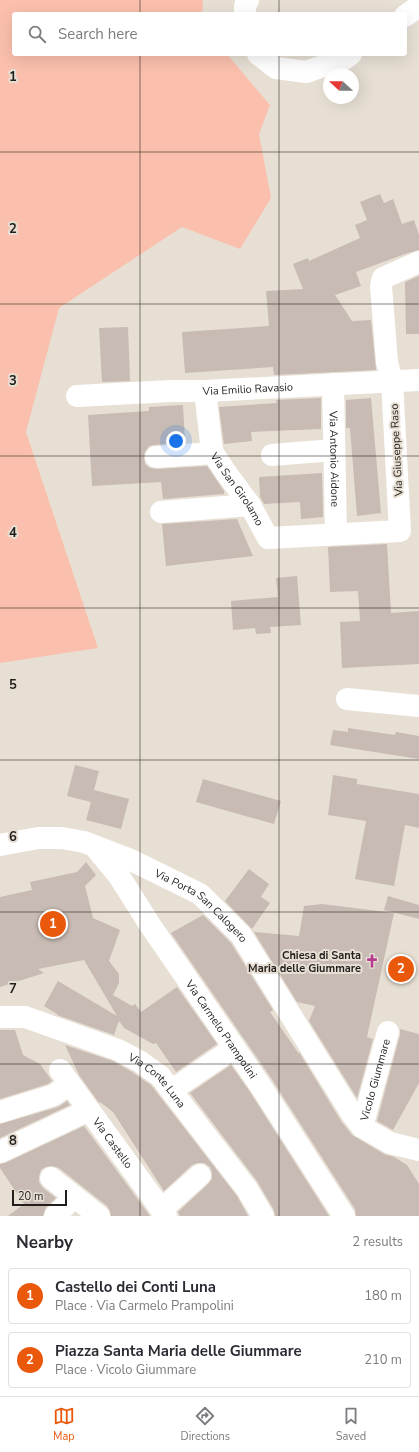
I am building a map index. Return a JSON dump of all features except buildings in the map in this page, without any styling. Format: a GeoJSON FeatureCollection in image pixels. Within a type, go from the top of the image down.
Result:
{"type":"FeatureCollection","features":[{"type":"Feature","properties":{"kind":"street"},"geometry":{"type":"LineString","coordinates":[[245,12],[248,0]]}},
{"type":"Feature","properties":{"kind":"street"},"geometry":{"type":"LineString","coordinates":[[407,15],[419,6]]}},
{"type":"Feature","properties":{"kind":"street"},"geometry":{"type":"LineString","coordinates":[[261,56],[276,68],[306,72],[348,56]]}},
{"type":"Feature","properties":{"kind":"street","name":"Via Giuseppe Raso"},"geometry":{"type":"LineString","coordinates":[[268,538],[400,531],[392,381],[387,362],[381,286],[383,278],[419,262]]}},
{"type":"Feature","properties":{"kind":"street","name":"Via Emilio Ravasio"},"geometry":{"type":"LineString","coordinates":[[77,396],[419,380]]}},
{"type":"Feature","properties":{"kind":"street","name":"Via Antonio Aidone"},"geometry":{"type":"LineString","coordinates":[[333,384],[336,534]]}},
{"type":"Feature","properties":{"kind":"street","name":"Via San Girolamo"},"geometry":{"type":"LineString","coordinates":[[205,391],[213,453],[250,505],[268,538]]}},
{"type":"Feature","properties":{"kind":"street"},"geometry":{"type":"LineString","coordinates":[[272,455],[334,450]]}},
{"type":"Feature","properties":{"kind":"street"},"geometry":{"type":"LineString","coordinates":[[156,457],[213,453]]}},
{"type":"Feature","properties":{"kind":"street"},"geometry":{"type":"LineString","coordinates":[[161,512],[250,505]]}},
{"type":"Feature","properties":{"kind":"street"},"geometry":{"type":"LineString","coordinates":[[347,699],[419,706]]}},
{"type":"Feature","properties":{"kind":"street","name":"Via Porta San Calogero"},"geometry":{"type":"LineString","coordinates":[[0,846],[38,838],[62,838],[84,842],[131,860],[200,894],[242,935],[352,1114],[362,1127],[390,1143],[419,1150]]}},
{"type":"Feature","properties":{"kind":"street","name":"Via Carmelo Prampolini"},"geometry":{"type":"LineString","coordinates":[[95,846],[118,876],[234,1048],[344,1216]]}},
{"type":"Feature","properties":{"kind":"street","name":"Via Conte Luna"},"geometry":{"type":"LineString","coordinates":[[0,1017],[25,1017],[118,1050],[150,1068],[160,1076],[172,1090],[247,1189],[263,1216]]}},
{"type":"Feature","properties":{"kind":"street","name":"Vicolo Giummare"},"geometry":{"type":"LineString","coordinates":[[362,1127],[388,1032]]}},
{"type":"Feature","properties":{"kind":"street"},"geometry":{"type":"LineString","coordinates":[[172,1090],[234,1048]]}},
{"type":"Feature","properties":{"kind":"street","name":"Via Castello"},"geometry":{"type":"LineString","coordinates":[[0,1112],[54,1095],[65,1077],[164,1213]]}},
{"type":"Feature","properties":{"kind":"street"},"geometry":{"type":"LineString","coordinates":[[0,1152],[89,1110]]}},
{"type":"Feature","properties":{"kind":"street"},"geometry":{"type":"LineString","coordinates":[[164,1213],[200,1175]]}},
{"type":"Feature","properties":{"kind":"street"},"geometry":{"type":"LineString","coordinates":[[51,1178],[99,1216]]}},
{"type":"Feature","properties":{"kind":"street"},"geometry":{"type":"LineString","coordinates":[[55,1216],[74,1197]]}},
{"type":"Feature","properties":{"kind":"shaded area"},"geometry":{"type":"Polygon","coordinates":[[[0,0],[203,0],[202,12],[12,12],[12,56],[229,56],[270,105],[259,134],[271,198],[240,249],[182,227],[59,308],[26,432],[98,648],[0,663],[0,0]]]}},
{"type":"Feature","properties":{"kind":"place","name":"Castello dei Conti Luna"},"geometry":{"type":"Point","coordinates":[53,924]}},
{"type":"Feature","properties":{"kind":"place","name":"Chiesa di Santa Maria delle Giummare"},"geometry":{"type":"Point","coordinates":[372,961]}},
{"type":"Feature","properties":{"kind":"place","name":"Piazza Santa Maria delle Giummare"},"geometry":{"type":"Point","coordinates":[401,969]}}]}
